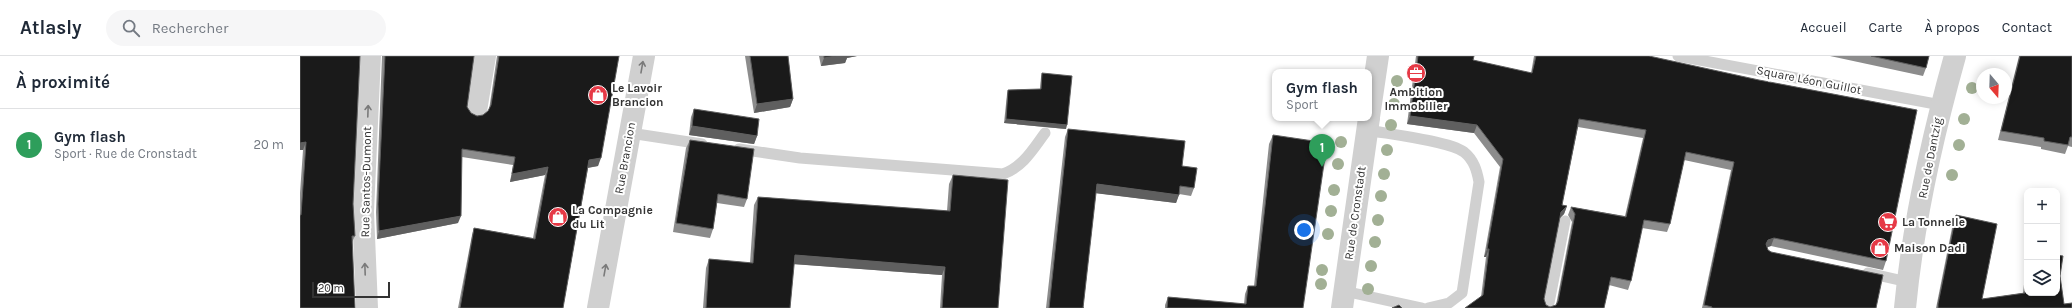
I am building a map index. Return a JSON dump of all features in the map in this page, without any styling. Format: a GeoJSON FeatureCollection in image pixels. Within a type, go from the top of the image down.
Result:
{"type":"FeatureCollection","features":[{"type":"Feature","properties":{"kind":"street","name":"Rue Santos-Dumont"},"geometry":{"type":"LineString","coordinates":[[367,308],[363,212],[370,56]]}},
{"type":"Feature","properties":{"kind":"street"},"geometry":{"type":"LineString","coordinates":[[476,111],[485,56]]}},
{"type":"Feature","properties":{"kind":"street","name":"Rue Brancion"},"geometry":{"type":"LineString","coordinates":[[598,308],[644,56]]}},
{"type":"Feature","properties":{"kind":"street","name":"Rue de Cronstadt"},"geometry":{"type":"LineString","coordinates":[[1372,96],[1378,56]]}},
{"type":"Feature","properties":{"kind":"street","name":"Rue de Dantzig"},"geometry":{"type":"LineString","coordinates":[[1905,308],[1908,282],[1941,105],[1955,56]]}},
{"type":"Feature","properties":{"kind":"street","name":"Rue de Cronstadt"},"geometry":{"type":"LineString","coordinates":[[1343,299],[1368,122]]}},
{"type":"Feature","properties":{"kind":"lane","name":"Square Léon Guillot"},"geometry":{"type":"LineString","coordinates":[[1678,56],[1941,105]]}},
{"type":"Feature","properties":{"kind":"lane"},"geometry":{"type":"LineString","coordinates":[[1368,122],[1452,146],[1465,153],[1476,168],[1479,182],[1462,293],[1449,303],[1428,308]]}},
{"type":"Feature","properties":{"kind":"lane"},"geometry":{"type":"LineString","coordinates":[[630,133],[712,146]]}},
{"type":"Feature","properties":{"kind":"lane"},"geometry":{"type":"LineString","coordinates":[[728,148],[800,158],[1003,174],[1013,170],[1023,162],[1045,133]]}},
{"type":"Feature","properties":{"kind":"lane"},"geometry":{"type":"LineString","coordinates":[[1548,308],[1565,221]]}},
{"type":"Feature","properties":{"kind":"lane"},"geometry":{"type":"LineString","coordinates":[[1856,271],[1908,282]]}},
{"type":"Feature","properties":{"kind":"lane"},"geometry":{"type":"LineString","coordinates":[[1343,299],[1422,308]]}},
{"type":"Feature","properties":{"kind":"building"},"geometry":{"type":"Polygon","coordinates":[[[300,56],[360,56],[353,204],[355,236],[352,236],[355,308],[300,308],[300,215],[306,142],[300,143],[300,56]]]}},
{"type":"Feature","properties":{"kind":"building"},"geometry":{"type":"Polygon","coordinates":[[[385,56],[474,56],[467,107],[471,113],[477,116],[483,115],[488,111],[491,105],[499,56],[619,56],[601,158],[589,160],[563,308],[460,308],[474,228],[535,239],[548,167],[512,174],[515,157],[462,149],[461,216],[379,231],[378,204],[385,56]]]}},
{"type":"Feature","properties":{"kind":"building"},"geometry":{"type":"Polygon","coordinates":[[[750,56],[788,56],[793,99],[757,104],[750,56]]]}},
{"type":"Feature","properties":{"kind":"building"},"geometry":{"type":"Polygon","coordinates":[[[824,56],[836,56],[824,58],[824,56]]]}},
{"type":"Feature","properties":{"kind":"building"},"geometry":{"type":"Polygon","coordinates":[[[1418,56],[1474,56],[1473,60],[1532,73],[1536,56],[1649,56],[1759,80],[1917,110],[1886,261],[1774,238],[1768,240],[1766,244],[1768,250],[1771,252],[1883,275],[1876,308],[1712,308],[1704,305],[1734,162],[1686,152],[1670,224],[1644,220],[1631,281],[1611,277],[1604,308],[1465,308],[1483,295],[1489,249],[1487,249],[1503,159],[1477,125],[1410,116],[1418,56]],[[1579,119],[1562,205],[1567,206],[1561,212],[1544,299],[1546,305],[1550,307],[1556,305],[1558,301],[1575,214],[1571,207],[1626,217],[1646,130],[1579,119]]]}},
{"type":"Feature","properties":{"kind":"building"},"geometry":{"type":"Polygon","coordinates":[[[1871,56],[1929,56],[1926,68],[1871,56]]]}},
{"type":"Feature","properties":{"kind":"building"},"geometry":{"type":"Polygon","coordinates":[[[2020,56],[2072,56],[2072,137],[2070,137],[2068,145],[2044,141],[2044,138],[2001,131],[2008,104],[2012,104],[2012,88],[2020,56]]]}},
{"type":"Feature","properties":{"kind":"building"},"geometry":{"type":"Polygon","coordinates":[[[1042,73],[1072,76],[1067,125],[1006,119],[1008,90],[1041,89],[1042,73]]]}},
{"type":"Feature","properties":{"kind":"building"},"geometry":{"type":"Polygon","coordinates":[[[694,109],[759,119],[757,136],[692,126],[694,109]]]}},
{"type":"Feature","properties":{"kind":"building"},"geometry":{"type":"Polygon","coordinates":[[[1068,129],[1185,141],[1182,166],[1197,168],[1194,188],[1180,186],[1179,195],[1097,184],[1083,308],[1049,308],[1068,129]]]}},
{"type":"Feature","properties":{"kind":"building"},"geometry":{"type":"Polygon","coordinates":[[[1273,135],[1327,143],[1303,308],[1167,308],[1168,297],[1246,304],[1248,286],[1256,286],[1273,135]]]}},
{"type":"Feature","properties":{"kind":"building"},"geometry":{"type":"Polygon","coordinates":[[[690,140],[754,149],[747,199],[718,194],[713,229],[676,223],[690,140]]]}},
{"type":"Feature","properties":{"kind":"building"},"geometry":{"type":"Polygon","coordinates":[[[953,175],[1008,180],[998,308],[942,308],[945,267],[795,255],[790,308],[706,308],[709,259],[753,263],[758,197],[950,211],[953,175]]]}},
{"type":"Feature","properties":{"kind":"building"},"geometry":{"type":"Polygon","coordinates":[[[1956,215],[1997,224],[1982,299],[2024,293],[2024,296],[2060,296],[2060,276],[2064,304],[2072,303],[2072,308],[1938,308],[1956,215]]]}},
{"type":"Feature","properties":{"kind":"building"},"geometry":{"type":"Polygon","coordinates":[[[2060,256],[2063,256],[2060,276],[2060,256]]]}},
{"type":"Feature","properties":{"kind":"building"},"geometry":{"type":"Polygon","coordinates":[[[1399,305],[1402,308],[1392,308],[1399,305]]]}},
{"type":"Feature","properties":{"kind":"place","name":"Ambition Immobilier"},"geometry":{"type":"Point","coordinates":[1416,73]}},
{"type":"Feature","properties":{"kind":"place","name":"Le Lavoir Brancion"},"geometry":{"type":"Point","coordinates":[598,95]}},
{"type":"Feature","properties":{"kind":"place","name":"Gym flash"},"geometry":{"type":"Point","coordinates":[1322,167]}},
{"type":"Feature","properties":{"kind":"place","name":"La Compagnie du Lit"},"geometry":{"type":"Point","coordinates":[558,217]}},
{"type":"Feature","properties":{"kind":"place","name":"La Tonnelle"},"geometry":{"type":"Point","coordinates":[1888,222]}},
{"type":"Feature","properties":{"kind":"place","name":"Maison Dadi"},"geometry":{"type":"Point","coordinates":[1880,248]}}]}
